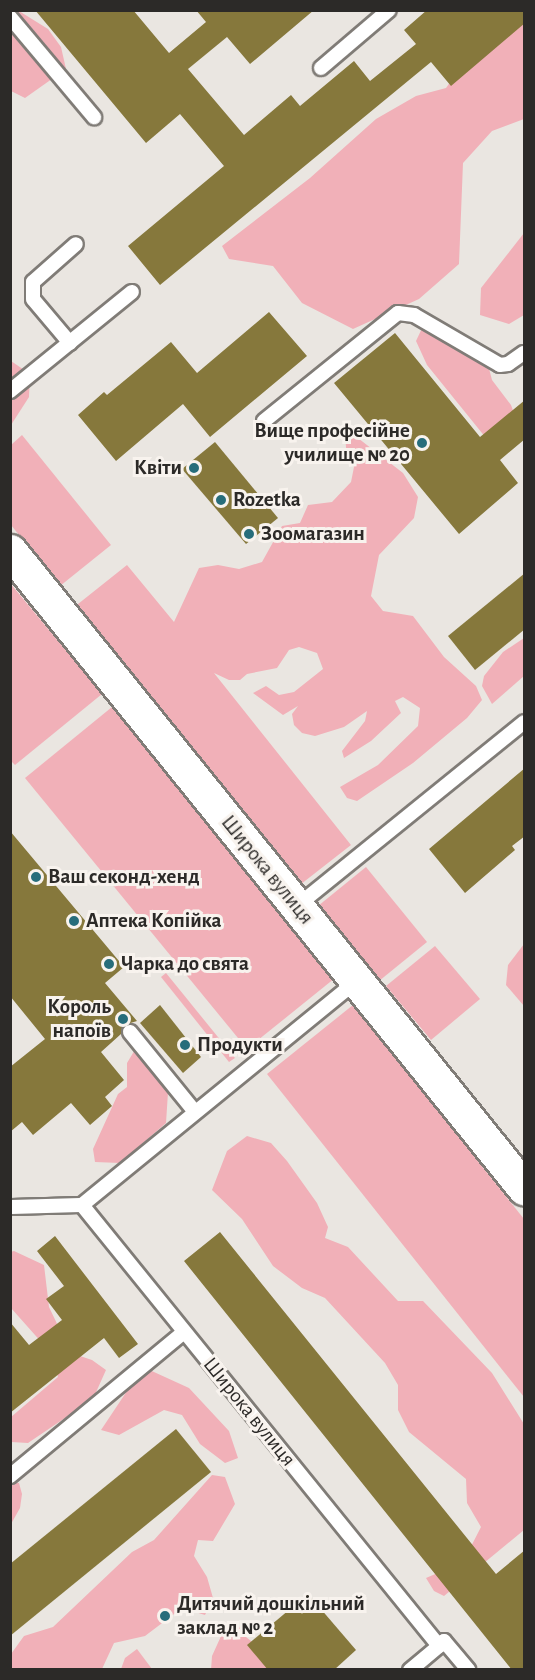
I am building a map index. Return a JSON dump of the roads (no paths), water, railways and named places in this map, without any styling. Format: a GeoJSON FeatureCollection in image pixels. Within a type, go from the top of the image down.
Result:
{"type":"FeatureCollection","features":[{"type":"Feature","properties":{"kind":"street","name":"Широка вулиця"},"geometry":{"type":"LineString","coordinates":[[10,551],[525,1188]]}},
{"type":"Feature","properties":{"kind":"lane"},"geometry":{"type":"LineString","coordinates":[[321,69],[389,10]]}},
{"type":"Feature","properties":{"kind":"lane"},"geometry":{"type":"LineString","coordinates":[[10,17],[94,117]]}},
{"type":"Feature","properties":{"kind":"lane"},"geometry":{"type":"LineString","coordinates":[[70,343],[33,299],[33,282],[76,244]]}},
{"type":"Feature","properties":{"kind":"lane"},"geometry":{"type":"LineString","coordinates":[[10,391],[132,292]]}},
{"type":"Feature","properties":{"kind":"lane"},"geometry":{"type":"LineString","coordinates":[[264,421],[398,313],[414,315],[500,365],[508,364],[525,353]]}},
{"type":"Feature","properties":{"kind":"lane"},"geometry":{"type":"LineString","coordinates":[[297,906],[525,722]]}},
{"type":"Feature","properties":{"kind":"lane"},"geometry":{"type":"LineString","coordinates":[[10,1207],[82,1205],[357,981]]}},
{"type":"Feature","properties":{"kind":"lane"},"geometry":{"type":"LineString","coordinates":[[130,1032],[195,1112]]}},
{"type":"Feature","properties":{"kind":"lane","name":"Широка вулиця"},"geometry":{"type":"LineString","coordinates":[[82,1205],[439,1646],[444,1641],[468,1670]]}},
{"type":"Feature","properties":{"kind":"lane"},"geometry":{"type":"LineString","coordinates":[[10,1476],[184,1332]]}},
{"type":"Feature","properties":{"kind":"lane"},"geometry":{"type":"LineString","coordinates":[[410,1670],[439,1646]]}},
{"type":"Feature","properties":{"kind":"place","name":"Вище професійне училище № 20"},"geometry":{"type":"Point","coordinates":[422,443]}},
{"type":"Feature","properties":{"kind":"place","name":"Квіти"},"geometry":{"type":"Point","coordinates":[194,468]}},
{"type":"Feature","properties":{"kind":"place","name":"Rozetka"},"geometry":{"type":"Point","coordinates":[221,500]}},
{"type":"Feature","properties":{"kind":"place","name":"Зоомагазин"},"geometry":{"type":"Point","coordinates":[249,534]}},
{"type":"Feature","properties":{"kind":"place","name":"Ваш секонд-хенд"},"geometry":{"type":"Point","coordinates":[36,877]}},
{"type":"Feature","properties":{"kind":"place","name":"Аптека Копійка"},"geometry":{"type":"Point","coordinates":[74,921]}},
{"type":"Feature","properties":{"kind":"place","name":"Чарка до свята"},"geometry":{"type":"Point","coordinates":[109,964]}},
{"type":"Feature","properties":{"kind":"place","name":"Король напоїв"},"geometry":{"type":"Point","coordinates":[123,1019]}},
{"type":"Feature","properties":{"kind":"place","name":"Продукти"},"geometry":{"type":"Point","coordinates":[185,1045]}},
{"type":"Feature","properties":{"kind":"place","name":"Дитячий дошкільний заклад № 2"},"geometry":{"type":"Point","coordinates":[165,1616]}}]}
